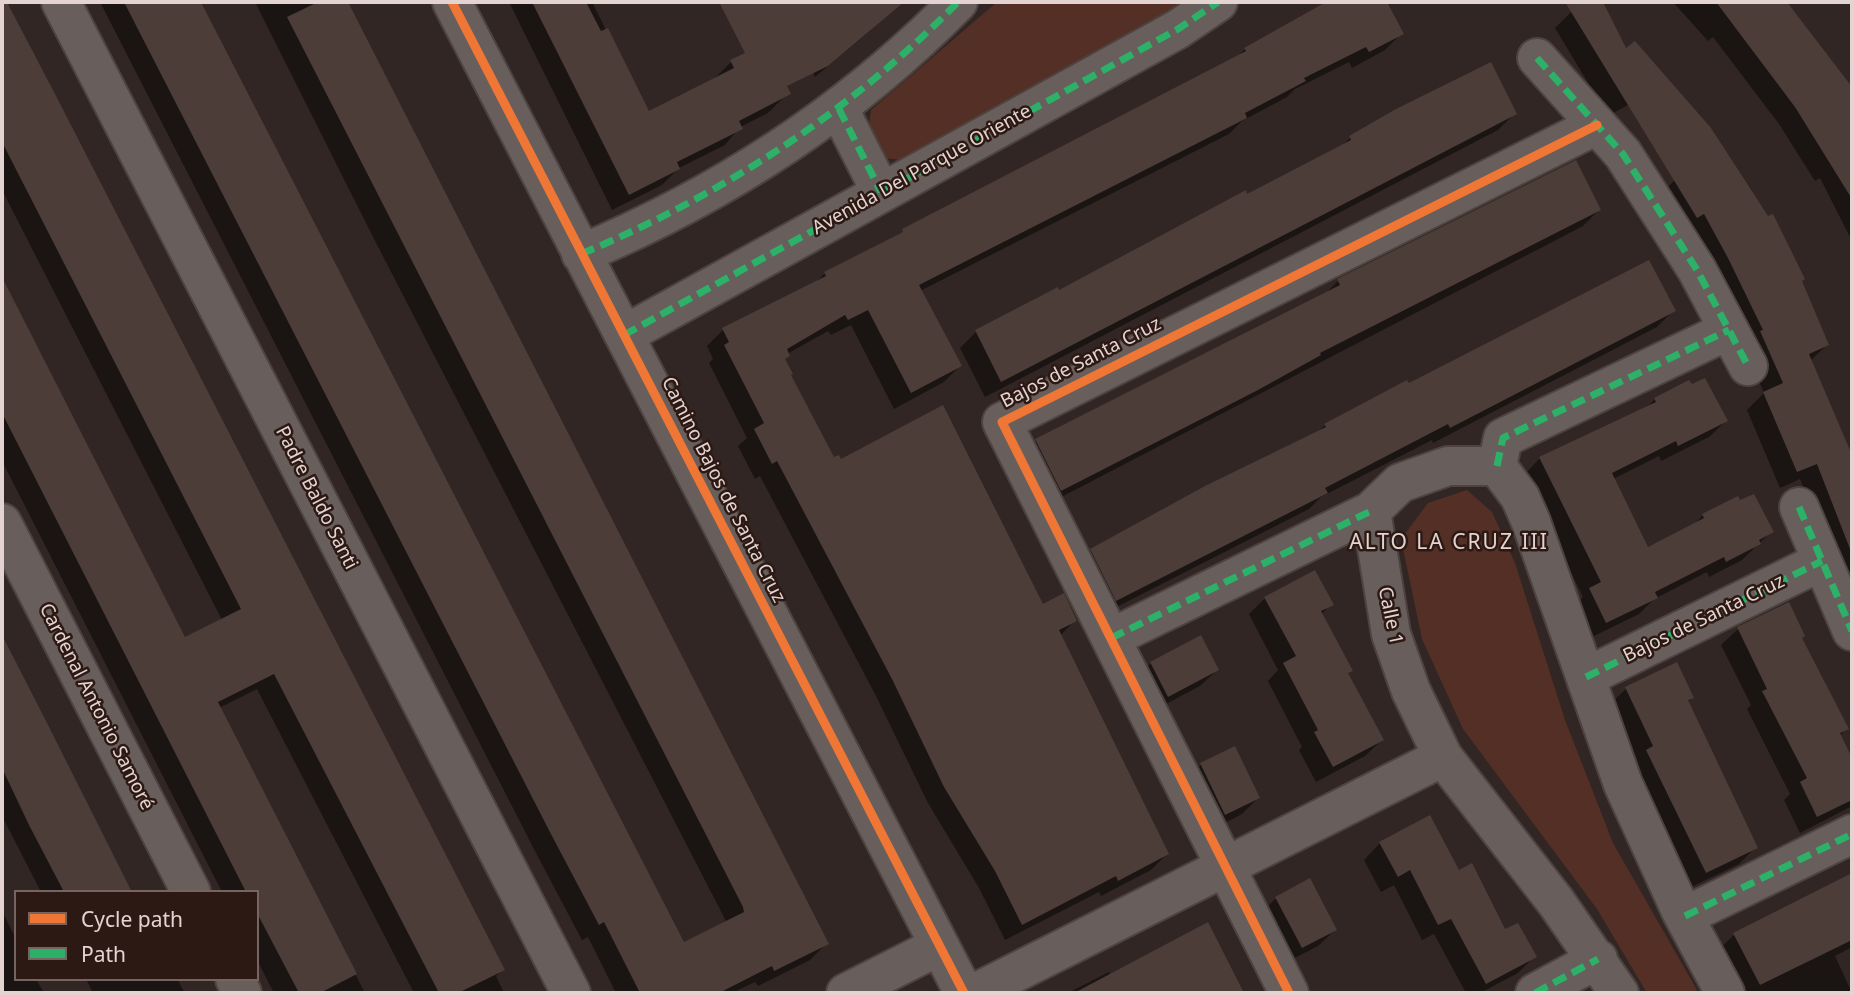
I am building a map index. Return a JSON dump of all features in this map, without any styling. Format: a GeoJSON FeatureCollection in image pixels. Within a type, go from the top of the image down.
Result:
{"type":"FeatureCollection","features":[{"type":"Feature","properties":{"kind":"street","name":"Padre Baldo Santi"},"geometry":{"type":"LineString","coordinates":[[61,2],[571,993]]}},
{"type":"Feature","properties":{"kind":"street","name":"Camino Bajos de Santa Cruz"},"geometry":{"type":"LineString","coordinates":[[452,2],[964,993]]}},
{"type":"Feature","properties":{"kind":"street"},"geometry":{"type":"LineString","coordinates":[[581,254],[648,226],[712,193],[773,156],[839,109],[887,69],[958,2]]}},
{"type":"Feature","properties":{"kind":"street","name":"Avenida Del Parque Oriente"},"geometry":{"type":"LineString","coordinates":[[624,335],[1178,29],[1218,2]]}},
{"type":"Feature","properties":{"kind":"street"},"geometry":{"type":"LineString","coordinates":[[1537,58],[1623,154],[1698,270],[1748,366]]}},
{"type":"Feature","properties":{"kind":"street"},"geometry":{"type":"LineString","coordinates":[[839,109],[881,192]]}},
{"type":"Feature","properties":{"kind":"street","name":"Bajos de Santa Cruz"},"geometry":{"type":"LineString","coordinates":[[1289,993],[1002,422],[1597,125]]}},
{"type":"Feature","properties":{"kind":"street"},"geometry":{"type":"LineString","coordinates":[[1725,993],[1685,916],[1623,784],[1531,522],[1520,497],[1497,466],[1503,438],[1729,330]]}},
{"type":"Feature","properties":{"kind":"street"},"geometry":{"type":"LineString","coordinates":[[1111,638],[1371,511],[1400,483],[1448,466],[1497,466]]}},
{"type":"Feature","properties":{"kind":"street"},"geometry":{"type":"LineString","coordinates":[[1799,507],[1852,631]]}},
{"type":"Feature","properties":{"kind":"street","name":"Calle 1"},"geometry":{"type":"LineString","coordinates":[[1371,511],[1391,634],[1412,691],[1443,757],[1598,960],[1619,993]]}},
{"type":"Feature","properties":{"kind":"street","name":"Cardenal Antonio Samoré"},"geometry":{"type":"LineString","coordinates":[[2,523],[190,890]]}},
{"type":"Feature","properties":{"kind":"street","name":"Bajos de Santa Cruz"},"geometry":{"type":"LineString","coordinates":[[1586,677],[1822,561]]}},
{"type":"Feature","properties":{"kind":"street"},"geometry":{"type":"LineString","coordinates":[[975,993],[1443,757]]}},
{"type":"Feature","properties":{"kind":"street"},"geometry":{"type":"LineString","coordinates":[[1685,916],[1852,834]]}},
{"type":"Feature","properties":{"kind":"street"},"geometry":{"type":"LineString","coordinates":[[846,993],[939,946]]}},
{"type":"Feature","properties":{"kind":"street"},"geometry":{"type":"LineString","coordinates":[[1535,993],[1598,960]]}},
{"type":"Feature","properties":{"kind":"shaded area"},"geometry":{"type":"Polygon","coordinates":[[[997,2],[1194,2],[902,160],[883,158],[868,133],[871,110],[997,2]]]}},
{"type":"Feature","properties":{"kind":"shaded area"},"geometry":{"type":"Polygon","coordinates":[[[1467,490],[1492,512],[1515,563],[1565,720],[1613,843],[1697,990],[1690,993],[1647,993],[1597,909],[1463,729],[1422,639],[1401,539],[1428,503],[1467,490]]]}},
{"type":"Feature","properties":{"kind":"building"},"geometry":{"type":"Polygon","coordinates":[[[2,2],[7,2],[505,970],[458,993],[439,993],[274,674],[218,702],[357,974],[320,993],[299,993],[259,917],[259,890],[245,890],[2,413],[2,277],[185,637],[241,609],[2,142],[2,2]]]}},
{"type":"Feature","properties":{"kind":"building"},"geometry":{"type":"Polygon","coordinates":[[[124,2],[201,2],[684,942],[744,912],[743,907],[287,17],[318,2],[348,2],[829,944],[774,971],[772,966],[719,993],[640,993],[604,922],[599,925],[552,836],[124,2]]]}},
{"type":"Feature","properties":{"kind":"building"},"geometry":{"type":"Polygon","coordinates":[[[532,2],[586,2],[601,31],[608,28],[649,111],[734,68],[730,60],[745,53],[719,2],[904,2],[828,66],[787,86],[791,94],[739,121],[743,129],[677,162],[680,169],[629,195],[532,2]]]}},
{"type":"Feature","properties":{"kind":"building"},"geometry":{"type":"Polygon","coordinates":[[[1326,2],[1387,2],[1404,34],[1369,52],[1366,47],[1304,78],[1306,81],[1245,113],[1247,118],[919,285],[962,366],[911,393],[868,310],[848,320],[845,315],[787,349],[790,356],[785,359],[793,374],[791,375],[834,457],[839,455],[841,459],[943,405],[1043,604],[1064,593],[1077,621],[1059,630],[1169,854],[1118,881],[1116,876],[1022,925],[995,871],[944,787],[892,679],[777,461],[772,464],[754,429],[764,423],[724,345],[729,342],[722,328],[826,276],[824,272],[903,232],[902,229],[1246,51],[1244,48],[1326,2]]]}},
{"type":"Feature","properties":{"kind":"building"},"geometry":{"type":"Polygon","coordinates":[[[1565,2],[1603,2],[1626,48],[1635,41],[1711,128],[1768,216],[1773,214],[1805,279],[1802,281],[1829,345],[1809,354],[1852,455],[1852,549],[1817,464],[1797,472],[1763,392],[1783,383],[1760,331],[1763,330],[1728,258],[1704,214],[1697,218],[1565,2]]]}},
{"type":"Feature","properties":{"kind":"building"},"geometry":{"type":"Polygon","coordinates":[[[1716,2],[1787,2],[1852,87],[1852,199],[1795,107],[1716,2]]]}},
{"type":"Feature","properties":{"kind":"building"},"geometry":{"type":"Polygon","coordinates":[[[1491,62],[1517,114],[1001,382],[975,330],[1058,287],[1059,290],[1246,190],[1247,194],[1351,140],[1349,136],[1396,109],[1491,62]]]}},
{"type":"Feature","properties":{"kind":"building"},"geometry":{"type":"Polygon","coordinates":[[[1576,160],[1601,210],[1320,353],[1321,355],[1258,390],[1061,491],[1035,439],[1340,285],[1337,279],[1576,160]]]}},
{"type":"Feature","properties":{"kind":"building"},"geometry":{"type":"Polygon","coordinates":[[[1649,260],[1676,311],[1450,428],[1448,424],[1325,488],[1328,493],[1116,601],[1090,549],[1205,486],[1326,427],[1324,424],[1407,380],[1409,383],[1649,260]]]}},
{"type":"Feature","properties":{"kind":"building"},"geometry":{"type":"Polygon","coordinates":[[[1705,378],[1728,421],[1678,446],[1676,441],[1612,473],[1648,547],[1704,518],[1702,514],[1738,496],[1740,500],[1754,494],[1774,532],[1759,540],[1761,544],[1726,562],[1724,557],[1655,592],[1658,598],[1606,623],[1589,588],[1601,582],[1539,457],[1656,402],[1654,398],[1689,380],[1692,384],[1705,378]]]}},
{"type":"Feature","properties":{"kind":"building"},"geometry":{"type":"Polygon","coordinates":[[[1315,570],[1334,605],[1321,611],[1353,671],[1348,673],[1384,740],[1333,767],[1314,732],[1318,730],[1283,663],[1296,656],[1264,597],[1315,570]]]}},
{"type":"Feature","properties":{"kind":"building"},"geometry":{"type":"Polygon","coordinates":[[[1789,602],[1805,636],[1802,638],[1849,729],[1840,733],[1852,758],[1852,800],[1817,817],[1800,782],[1807,778],[1762,691],[1767,689],[1737,627],[1789,602]]]}},
{"type":"Feature","properties":{"kind":"building"},"geometry":{"type":"Polygon","coordinates":[[[2,635],[131,890],[63,890],[2,768],[2,635]]]}},
{"type":"Feature","properties":{"kind":"building"},"geometry":{"type":"Polygon","coordinates":[[[1201,635],[1219,670],[1168,697],[1150,662],[1201,635]]]}},
{"type":"Feature","properties":{"kind":"building"},"geometry":{"type":"Polygon","coordinates":[[[1677,662],[1694,698],[1688,700],[1758,848],[1706,873],[1646,750],[1653,746],[1625,687],[1677,662]]]}},
{"type":"Feature","properties":{"kind":"building"},"geometry":{"type":"Polygon","coordinates":[[[1235,746],[1260,798],[1225,815],[1200,763],[1235,746]]]}},
{"type":"Feature","properties":{"kind":"building"},"geometry":{"type":"Polygon","coordinates":[[[1430,815],[1459,870],[1472,863],[1505,929],[1518,923],[1537,957],[1486,984],[1451,919],[1438,925],[1410,870],[1398,877],[1379,842],[1430,815]]]}},
{"type":"Feature","properties":{"kind":"building"},"geometry":{"type":"Polygon","coordinates":[[[1852,873],[1852,940],[1760,985],[1733,933],[1852,873]]]}},
{"type":"Feature","properties":{"kind":"building"},"geometry":{"type":"Polygon","coordinates":[[[1310,878],[1337,930],[1302,948],[1275,897],[1310,878]]]}},
{"type":"Feature","properties":{"kind":"building"},"geometry":{"type":"Polygon","coordinates":[[[1208,922],[1244,993],[1074,993],[1208,922]]]}},
{"type":"Feature","properties":{"kind":"marked path"},"geometry":{"type":"LineString","coordinates":[[581,254],[685,205],[782,147],[873,80],[958,2]]}},
{"type":"Feature","properties":{"kind":"marked path"},"geometry":{"type":"LineString","coordinates":[[624,335],[1178,29],[1218,2]]}},
{"type":"Feature","properties":{"kind":"marked path"},"geometry":{"type":"LineString","coordinates":[[1537,58],[1623,154],[1697,270],[1748,366]]}},
{"type":"Feature","properties":{"kind":"marked path"},"geometry":{"type":"LineString","coordinates":[[839,109],[881,192]]}},
{"type":"Feature","properties":{"kind":"marked path"},"geometry":{"type":"LineString","coordinates":[[1497,466],[1503,438],[1729,330]]}},
{"type":"Feature","properties":{"kind":"marked path"},"geometry":{"type":"LineString","coordinates":[[1799,507],[1852,631]]}},
{"type":"Feature","properties":{"kind":"marked path"},"geometry":{"type":"LineString","coordinates":[[1111,638],[1371,511]]}},
{"type":"Feature","properties":{"kind":"marked path"},"geometry":{"type":"LineString","coordinates":[[1586,677],[1822,561]]}},
{"type":"Feature","properties":{"kind":"marked path"},"geometry":{"type":"LineString","coordinates":[[1685,916],[1852,834]]}},
{"type":"Feature","properties":{"kind":"marked path"},"geometry":{"type":"LineString","coordinates":[[1535,993],[1598,959]]}},
{"type":"Feature","properties":{"kind":"cycle path"},"geometry":{"type":"LineString","coordinates":[[452,2],[964,993]]}},
{"type":"Feature","properties":{"kind":"cycle path"},"geometry":{"type":"LineString","coordinates":[[1289,993],[1002,422],[1597,125]]}},
{"type":"Feature","properties":{"kind":"district","name":"ALTO LA CRUZ III"},"geometry":{"type":"Point","coordinates":[1449,543]}}]}
